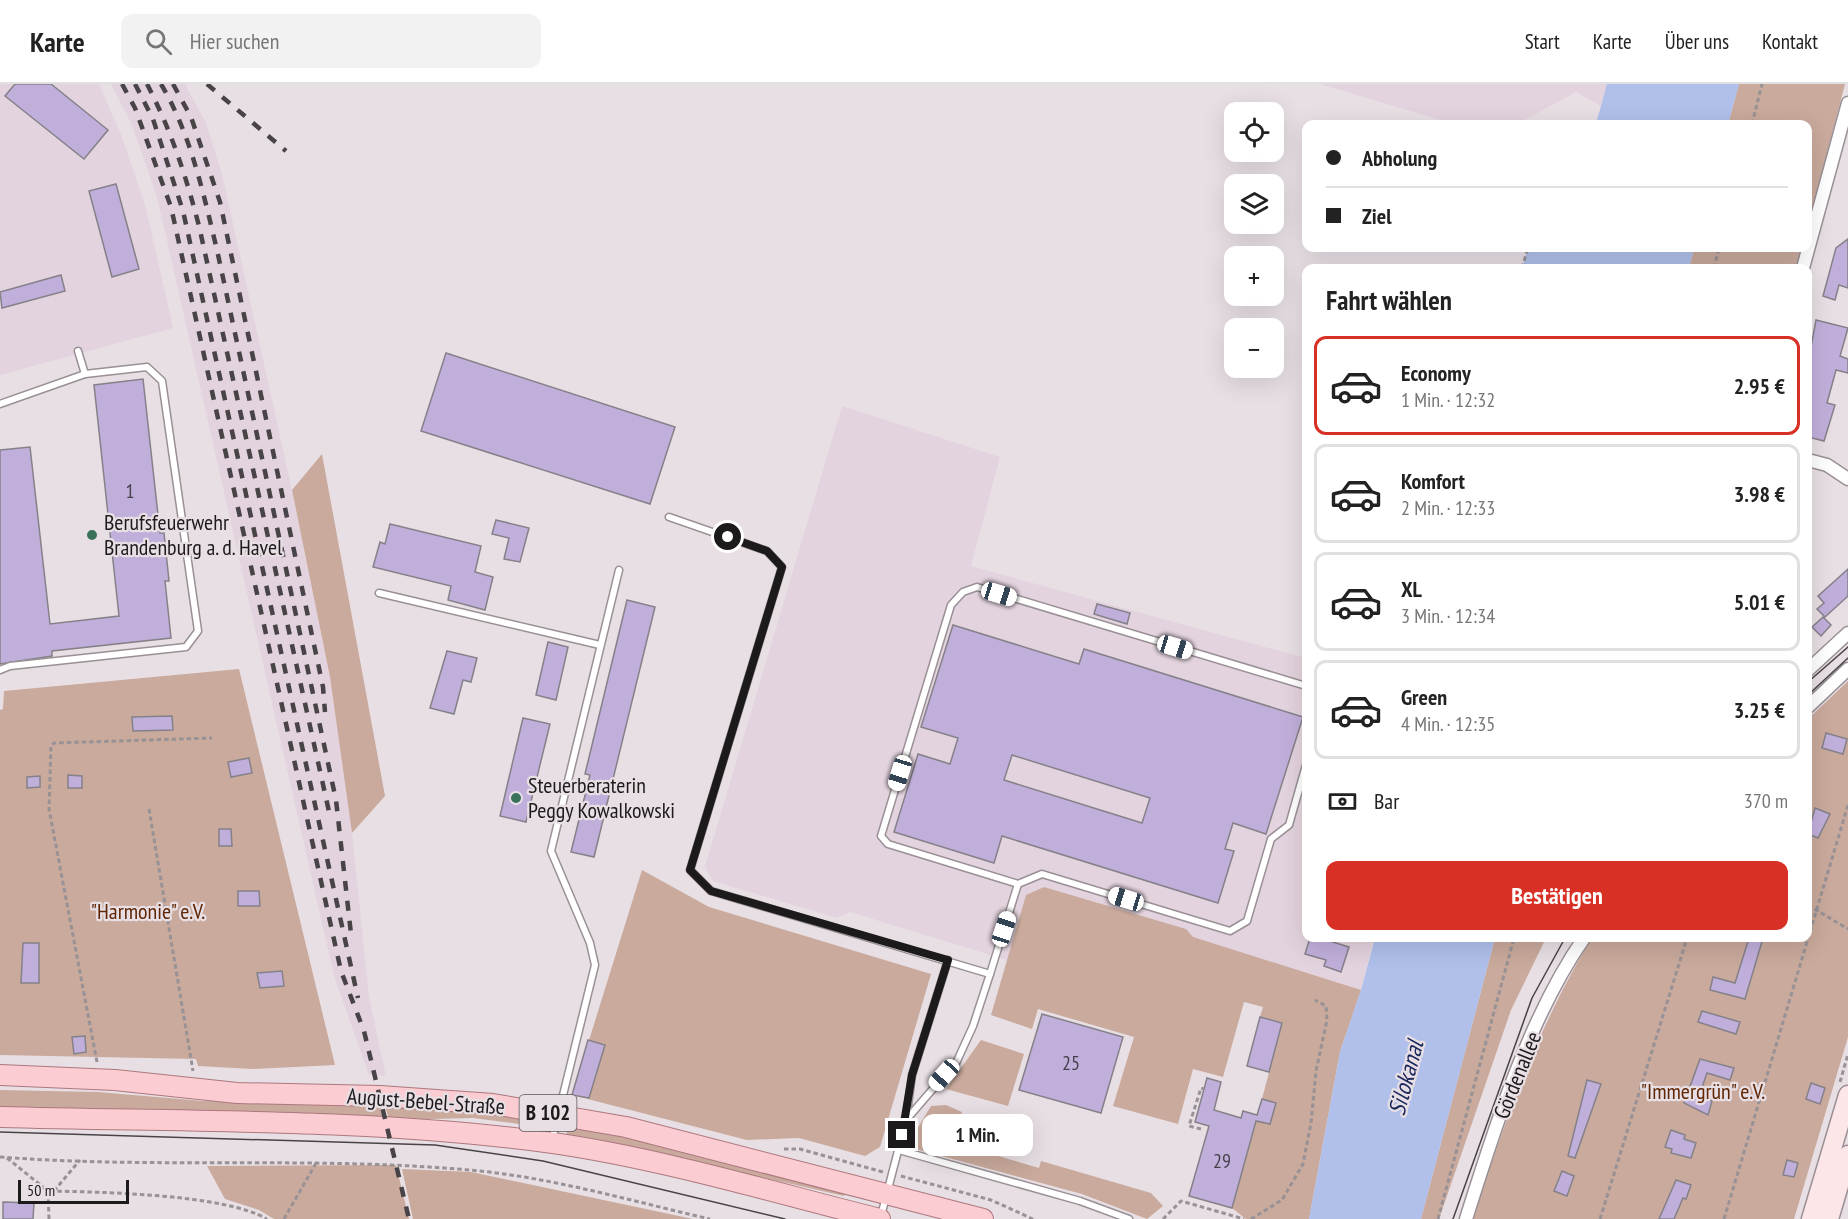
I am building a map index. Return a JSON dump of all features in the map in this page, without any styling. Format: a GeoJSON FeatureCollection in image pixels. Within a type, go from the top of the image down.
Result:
{"type":"FeatureCollection","features":[{"type":"Feature","properties":{"kind":"main road","name":"August-Bebel-Straße"},"geometry":{"type":"LineString","coordinates":[[0,1076],[115,1080],[237,1093],[426,1098],[558,1114],[626,1127],[983,1219]]}},
{"type":"Feature","properties":{"kind":"main road","name":"August-Bebel-Straße"},"geometry":{"type":"LineString","coordinates":[[0,1117],[388,1128],[552,1143],[618,1154],[880,1219]]}},
{"type":"Feature","properties":{"kind":"street"},"geometry":{"type":"LineString","coordinates":[[1812,235],[1848,103]]}},
{"type":"Feature","properties":{"kind":"street"},"geometry":{"type":"LineString","coordinates":[[1812,461],[1827,465],[1848,480]]}},
{"type":"Feature","properties":{"kind":"street"},"geometry":{"type":"LineString","coordinates":[[1812,666],[1848,633]]}},
{"type":"Feature","properties":{"kind":"street"},"geometry":{"type":"LineString","coordinates":[[1812,703],[1848,669]]}},
{"type":"Feature","properties":{"kind":"street","name":"Gördenallee"},"geometry":{"type":"LineString","coordinates":[[1466,1219],[1503,1108],[1544,1008],[1569,958],[1581,942]]}},
{"type":"Feature","properties":{"kind":"street"},"geometry":{"type":"LineString","coordinates":[[1811,1219],[1848,1095]]}},
{"type":"Feature","properties":{"kind":"street"},"geometry":{"type":"LineString","coordinates":[[1829,1219],[1848,1155]]}},
{"type":"Feature","properties":{"kind":"lane"},"geometry":{"type":"LineString","coordinates":[[78,351],[85,374]]}},
{"type":"Feature","properties":{"kind":"lane"},"geometry":{"type":"LineString","coordinates":[[0,404],[85,374],[147,367],[162,381],[198,631],[186,647],[10,666],[0,670]]}},
{"type":"Feature","properties":{"kind":"lane"},"geometry":{"type":"LineString","coordinates":[[669,517],[767,551],[782,567],[690,870],[711,891],[990,974]]}},
{"type":"Feature","properties":{"kind":"lane"},"geometry":{"type":"LineString","coordinates":[[552,1143],[595,965],[590,943],[551,851],[619,570]]}},
{"type":"Feature","properties":{"kind":"lane"},"geometry":{"type":"LineString","coordinates":[[1302,685],[977,588],[963,592],[951,605],[881,836],[888,844],[1018,884],[1042,874],[1230,931],[1247,921],[1271,839],[1289,825],[1302,779]]}},
{"type":"Feature","properties":{"kind":"lane"},"geometry":{"type":"LineString","coordinates":[[379,593],[600,645]]}},
{"type":"Feature","properties":{"kind":"lane"},"geometry":{"type":"LineString","coordinates":[[906,1120],[957,1061],[973,1026],[1018,884]]}},
{"type":"Feature","properties":{"kind":"lane"},"geometry":{"type":"LineString","coordinates":[[880,1219],[906,1120],[912,1075],[948,960]]}},
{"type":"Feature","properties":{"kind":"lane"},"geometry":{"type":"LineString","coordinates":[[898,1150],[1080,1201],[1129,1219]]}},
{"type":"Feature","properties":{"kind":"path"},"geometry":{"type":"LineString","coordinates":[[1753,120],[1762,84]]}},
{"type":"Feature","properties":{"kind":"path"},"geometry":{"type":"LineString","coordinates":[[97,1062],[49,809],[51,746],[54,743],[212,738]]}},
{"type":"Feature","properties":{"kind":"path"},"geometry":{"type":"LineString","coordinates":[[1812,928],[1848,805]]}},
{"type":"Feature","properties":{"kind":"path"},"geometry":{"type":"LineString","coordinates":[[149,810],[194,1074]]}},
{"type":"Feature","properties":{"kind":"path"},"geometry":{"type":"LineString","coordinates":[[1812,908],[1848,929]]}},
{"type":"Feature","properties":{"kind":"path"},"geometry":{"type":"LineString","coordinates":[[1438,1219],[1513,942]]}},
{"type":"Feature","properties":{"kind":"path"},"geometry":{"type":"LineString","coordinates":[[1600,1219],[1687,942]]}},
{"type":"Feature","properties":{"kind":"path"},"geometry":{"type":"LineString","coordinates":[[1724,1219],[1808,942]]}},
{"type":"Feature","properties":{"kind":"path"},"geometry":{"type":"LineString","coordinates":[[1251,1219],[1282,1200],[1303,1164],[1311,1123],[1316,1071],[1326,1020],[1326,1006],[1315,1000]]}},
{"type":"Feature","properties":{"kind":"path"},"geometry":{"type":"LineString","coordinates":[[1201,1129],[1189,1126],[1201,1088],[1204,1089]]}},
{"type":"Feature","properties":{"kind":"path"},"geometry":{"type":"LineString","coordinates":[[0,1157],[316,1163],[472,1170],[550,1182],[710,1219]]}},
{"type":"Feature","properties":{"kind":"path"},"geometry":{"type":"LineString","coordinates":[[7,1158],[48,1191],[198,1201],[257,1213],[267,1219]]}},
{"type":"Feature","properties":{"kind":"path"},"geometry":{"type":"LineString","coordinates":[[54,1191],[80,1160]]}},
{"type":"Feature","properties":{"kind":"path"},"geometry":{"type":"LineString","coordinates":[[284,1219],[316,1163]]}},
{"type":"Feature","properties":{"kind":"path"},"geometry":{"type":"LineString","coordinates":[[921,1182],[991,1200],[1033,1219]]}},
{"type":"Feature","properties":{"kind":"path"},"geometry":{"type":"LineString","coordinates":[[48,1191],[50,1219]]}},
{"type":"Feature","properties":{"kind":"path"},"geometry":{"type":"LineString","coordinates":[[1162,1219],[1181,1201],[1245,1219]]}},
{"type":"Feature","properties":{"kind":"shaded area"},"geometry":{"type":"Polygon","coordinates":[[[0,84],[99,84],[122,137],[146,208],[173,328],[0,375],[0,84]]]}},
{"type":"Feature","properties":{"kind":"shaded area"},"geometry":{"type":"Polygon","coordinates":[[[111,84],[185,84],[206,123],[222,174],[292,490],[330,677],[352,833],[369,997],[386,1076],[369,1075],[334,976],[157,197],[132,125],[111,84]]]}},
{"type":"Feature","properties":{"kind":"shaded area"},"geometry":{"type":"Polygon","coordinates":[[[1320,84],[1607,84],[1601,106],[1576,92],[1524,120],[1441,120],[1320,84]]]}},
{"type":"Feature","properties":{"kind":"shaded area"},"geometry":{"type":"Polygon","coordinates":[[[842,406],[1000,457],[971,566],[1302,657],[1302,942],[1373,942],[1361,990],[1192,937],[1186,929],[1044,887],[1026,895],[1007,960],[850,912],[837,918],[713,881],[705,867],[842,406]]]}},
{"type":"Feature","properties":{"kind":"green space"},"geometry":{"type":"Polygon","coordinates":[[[1739,84],[1845,84],[1812,211],[1812,120],[1729,120],[1739,84]]]}},
{"type":"Feature","properties":{"kind":"green space"},"geometry":{"type":"Polygon","coordinates":[[[1693,252],[1801,252],[1797,264],[1690,264],[1693,252]]]}},
{"type":"Feature","properties":{"kind":"green space"},"geometry":{"type":"Polygon","coordinates":[[[322,454],[385,796],[352,833],[330,677],[292,490],[322,454]]]}},
{"type":"Feature","properties":{"kind":"green space","name":"\"Harmonie\" e.V."},"geometry":{"type":"Polygon","coordinates":[[[239,669],[335,1065],[252,1069],[198,1066],[196,1059],[0,1055],[0,710],[3,709],[4,691],[239,669]]]}},
{"type":"Feature","properties":{"kind":"green space","name":"\"Immergrün\" e.V."},"geometry":{"type":"Polygon","coordinates":[[[1848,681],[1848,1037],[1794,1219],[1472,1219],[1524,1075],[1555,1005],[1590,942],[1812,942],[1812,715],[1848,681]]]}},
{"type":"Feature","properties":{"kind":"green space"},"geometry":{"type":"Polygon","coordinates":[[[642,870],[709,907],[931,974],[880,1147],[865,1156],[799,1138],[747,1140],[572,1095],[642,870]]]}},
{"type":"Feature","properties":{"kind":"green space"},"geometry":{"type":"Polygon","coordinates":[[[1044,887],[1186,929],[1193,937],[1361,990],[1340,1052],[1309,1219],[1246,1219],[1232,1208],[1256,1121],[1270,1124],[1276,1103],[1262,1099],[1282,1023],[1260,1017],[1263,1007],[1244,1002],[1223,1077],[1193,1069],[1178,1124],[1113,1106],[1134,1037],[1038,1009],[1032,1029],[991,1015],[1026,895],[1044,887]]]}},
{"type":"Feature","properties":{"kind":"green space"},"geometry":{"type":"Polygon","coordinates":[[[1494,942],[1544,942],[1511,1010],[1439,1219],[1421,1219],[1494,942]]]}},
{"type":"Feature","properties":{"kind":"green space"},"geometry":{"type":"Polygon","coordinates":[[[981,1040],[1024,1054],[1008,1106],[946,1089],[981,1040]]]}},
{"type":"Feature","properties":{"kind":"green space"},"geometry":{"type":"Polygon","coordinates":[[[0,1090],[98,1092],[203,1101],[380,1105],[383,1120],[0,1109],[0,1090]]]}},
{"type":"Feature","properties":{"kind":"green space"},"geometry":{"type":"Polygon","coordinates":[[[385,1105],[452,1109],[530,1118],[530,1122],[527,1125],[473,1118],[389,1120],[385,1105]]]}},
{"type":"Feature","properties":{"kind":"green space"},"geometry":{"type":"Polygon","coordinates":[[[946,1105],[962,1112],[954,1143],[1039,1168],[1041,1161],[1151,1193],[1163,1206],[1147,1219],[1082,1194],[912,1148],[914,1134],[931,1106],[946,1105]]]}},
{"type":"Feature","properties":{"kind":"green space"},"geometry":{"type":"Polygon","coordinates":[[[568,1124],[663,1145],[845,1193],[844,1196],[743,1173],[566,1138],[568,1124]]]}},
{"type":"Feature","properties":{"kind":"green space"},"geometry":{"type":"Polygon","coordinates":[[[396,1165],[409,1219],[274,1219],[259,1210],[225,1199],[207,1166],[396,1165]]]}},
{"type":"Feature","properties":{"kind":"green space"},"geometry":{"type":"Polygon","coordinates":[[[402,1169],[471,1172],[693,1219],[413,1219],[402,1169]]]}},
{"type":"Feature","properties":{"kind":"water"},"geometry":{"type":"Polygon","coordinates":[[[1607,84],[1739,84],[1729,120],[1597,120],[1607,84]]]}},
{"type":"Feature","properties":{"kind":"water"},"geometry":{"type":"Polygon","coordinates":[[[1527,252],[1693,252],[1690,264],[1523,264],[1527,252]]]}},
{"type":"Feature","properties":{"kind":"water","name":"Silokanal"},"geometry":{"type":"Polygon","coordinates":[[[1374,942],[1494,942],[1421,1219],[1309,1219],[1340,1052],[1374,942]]]}},
{"type":"Feature","properties":{"kind":"building"},"geometry":{"type":"Polygon","coordinates":[[[15,84],[51,84],[108,130],[84,159],[5,96],[15,84]]]}},
{"type":"Feature","properties":{"kind":"building"},"geometry":{"type":"Polygon","coordinates":[[[116,184],[139,269],[112,277],[89,191],[116,184]]]}},
{"type":"Feature","properties":{"kind":"building"},"geometry":{"type":"Polygon","coordinates":[[[1848,239],[1848,288],[1839,285],[1835,300],[1823,296],[1836,248],[1848,239]]]}},
{"type":"Feature","properties":{"kind":"building"},"geometry":{"type":"Polygon","coordinates":[[[61,275],[65,291],[2,308],[0,292],[61,275]]]}},
{"type":"Feature","properties":{"kind":"building"},"geometry":{"type":"Polygon","coordinates":[[[1816,320],[1848,328],[1840,356],[1848,359],[1848,373],[1836,370],[1827,403],[1835,405],[1824,441],[1812,438],[1812,342],[1816,320]]]}},
{"type":"Feature","properties":{"kind":"building"},"geometry":{"type":"Polygon","coordinates":[[[446,353],[675,427],[650,504],[421,431],[446,353]]]}},
{"type":"Feature","properties":{"kind":"building"},"geometry":{"type":"Polygon","coordinates":[[[143,379],[160,533],[164,533],[169,581],[165,581],[171,638],[52,651],[52,656],[0,664],[0,450],[30,447],[50,624],[119,616],[94,385],[143,379]]]}},
{"type":"Feature","properties":{"kind":"building"},"geometry":{"type":"Polygon","coordinates":[[[496,520],[529,528],[520,562],[504,559],[509,538],[492,534],[496,520]]]}},
{"type":"Feature","properties":{"kind":"building"},"geometry":{"type":"Polygon","coordinates":[[[390,524],[481,546],[475,572],[493,577],[485,610],[448,600],[451,586],[373,567],[380,542],[385,544],[390,524]]]}},
{"type":"Feature","properties":{"kind":"building"},"geometry":{"type":"Polygon","coordinates":[[[1848,569],[1848,596],[1825,617],[1817,609],[1824,603],[1818,596],[1848,569]]]}},
{"type":"Feature","properties":{"kind":"building"},"geometry":{"type":"Polygon","coordinates":[[[627,600],[655,607],[594,857],[571,852],[590,775],[585,774],[627,600]]]}},
{"type":"Feature","properties":{"kind":"building"},"geometry":{"type":"Polygon","coordinates":[[[1097,604],[1130,613],[1127,624],[1094,614],[1097,604]]]}},
{"type":"Feature","properties":{"kind":"building"},"geometry":{"type":"Polygon","coordinates":[[[1823,617],[1831,625],[1821,636],[1812,627],[1823,617]]]}},
{"type":"Feature","properties":{"kind":"building"},"geometry":{"type":"Polygon","coordinates":[[[953,625],[1079,664],[1084,649],[1302,717],[1266,834],[1233,823],[1225,849],[1234,851],[1218,903],[1002,836],[994,863],[894,832],[918,754],[950,764],[958,738],[921,727],[953,625]],[[1012,755],[1004,780],[1142,823],[1150,798],[1012,755]]]}},
{"type":"Feature","properties":{"kind":"building"},"geometry":{"type":"Polygon","coordinates":[[[548,642],[568,647],[556,700],[536,695],[548,642]]]}},
{"type":"Feature","properties":{"kind":"building"},"geometry":{"type":"Polygon","coordinates":[[[447,651],[477,658],[471,682],[463,680],[454,714],[430,708],[447,651]]]}},
{"type":"Feature","properties":{"kind":"building"},"geometry":{"type":"Polygon","coordinates":[[[172,716],[173,730],[133,731],[132,717],[172,716]]]}},
{"type":"Feature","properties":{"kind":"building"},"geometry":{"type":"Polygon","coordinates":[[[523,718],[550,724],[526,822],[500,816],[523,718]]]}},
{"type":"Feature","properties":{"kind":"building"},"geometry":{"type":"Polygon","coordinates":[[[1826,733],[1847,739],[1843,754],[1822,748],[1826,733]]]}},
{"type":"Feature","properties":{"kind":"building"},"geometry":{"type":"Polygon","coordinates":[[[249,758],[252,773],[231,777],[228,762],[249,758]]]}},
{"type":"Feature","properties":{"kind":"building"},"geometry":{"type":"Polygon","coordinates":[[[68,775],[82,776],[82,788],[68,788],[68,775]]]}},
{"type":"Feature","properties":{"kind":"building"},"geometry":{"type":"Polygon","coordinates":[[[40,776],[40,787],[27,788],[27,777],[40,776]]]}},
{"type":"Feature","properties":{"kind":"building"},"geometry":{"type":"Polygon","coordinates":[[[1815,808],[1830,814],[1818,838],[1812,836],[1815,808]]]}},
{"type":"Feature","properties":{"kind":"building"},"geometry":{"type":"Polygon","coordinates":[[[219,829],[231,829],[232,846],[219,846],[219,829]]]}},
{"type":"Feature","properties":{"kind":"building"},"geometry":{"type":"Polygon","coordinates":[[[238,891],[259,891],[260,906],[238,906],[238,891]]]}},
{"type":"Feature","properties":{"kind":"building"},"geometry":{"type":"Polygon","coordinates":[[[1309,942],[1333,942],[1349,947],[1341,972],[1324,966],[1326,960],[1305,954],[1309,942]]]}},
{"type":"Feature","properties":{"kind":"building"},"geometry":{"type":"Polygon","coordinates":[[[1748,942],[1762,942],[1745,999],[1710,990],[1713,977],[1735,983],[1748,942]]]}},
{"type":"Feature","properties":{"kind":"building"},"geometry":{"type":"Polygon","coordinates":[[[23,943],[39,943],[39,983],[21,983],[23,943]]]}},
{"type":"Feature","properties":{"kind":"building"},"geometry":{"type":"Polygon","coordinates":[[[282,971],[284,986],[260,988],[257,973],[282,971]]]}},
{"type":"Feature","properties":{"kind":"building"},"geometry":{"type":"Polygon","coordinates":[[[1702,1011],[1740,1022],[1736,1034],[1698,1022],[1702,1011]]]}},
{"type":"Feature","properties":{"kind":"building"},"geometry":{"type":"Polygon","coordinates":[[[1042,1014],[1123,1037],[1101,1113],[1019,1090],[1042,1014]]]}},
{"type":"Feature","properties":{"kind":"building"},"geometry":{"type":"Polygon","coordinates":[[[1260,1017],[1282,1023],[1269,1072],[1247,1066],[1260,1017]]]}},
{"type":"Feature","properties":{"kind":"building"},"geometry":{"type":"Polygon","coordinates":[[[85,1036],[86,1052],[74,1054],[72,1037],[85,1036]]]}},
{"type":"Feature","properties":{"kind":"building"},"geometry":{"type":"Polygon","coordinates":[[[588,1040],[605,1045],[589,1098],[572,1095],[588,1040]]]}},
{"type":"Feature","properties":{"kind":"building"},"geometry":{"type":"Polygon","coordinates":[[[1700,1059],[1734,1068],[1730,1080],[1707,1073],[1699,1096],[1712,1101],[1708,1115],[1684,1103],[1700,1059]]]}},
{"type":"Feature","properties":{"kind":"building"},"geometry":{"type":"Polygon","coordinates":[[[1207,1078],[1221,1082],[1214,1110],[1241,1118],[1243,1111],[1257,1115],[1262,1099],[1276,1103],[1270,1124],[1256,1121],[1232,1208],[1189,1196],[1209,1126],[1195,1122],[1207,1078]]]}},
{"type":"Feature","properties":{"kind":"building"},"geometry":{"type":"Polygon","coordinates":[[[1587,1080],[1601,1084],[1575,1158],[1568,1156],[1587,1080]]]}},
{"type":"Feature","properties":{"kind":"building"},"geometry":{"type":"Polygon","coordinates":[[[1811,1083],[1825,1088],[1820,1104],[1806,1099],[1811,1083]]]}},
{"type":"Feature","properties":{"kind":"building"},"geometry":{"type":"Polygon","coordinates":[[[1671,1130],[1685,1135],[1684,1139],[1696,1143],[1691,1158],[1671,1153],[1672,1149],[1665,1147],[1671,1130]]]}},
{"type":"Feature","properties":{"kind":"building"},"geometry":{"type":"Polygon","coordinates":[[[1787,1160],[1798,1163],[1794,1177],[1783,1175],[1787,1160]]]}},
{"type":"Feature","properties":{"kind":"building"},"geometry":{"type":"Polygon","coordinates":[[[1562,1171],[1574,1176],[1567,1196],[1554,1191],[1562,1171]]]}},
{"type":"Feature","properties":{"kind":"building"},"geometry":{"type":"Polygon","coordinates":[[[1676,1180],[1691,1185],[1686,1199],[1683,1198],[1674,1219],[1659,1219],[1676,1180]]]}},
{"type":"Feature","properties":{"kind":"building"},"geometry":{"type":"Polygon","coordinates":[[[3,1202],[34,1203],[33,1219],[3,1219],[3,1202]]]}},
{"type":"Feature","properties":{"kind":"tram line"},"geometry":{"type":"LineString","coordinates":[[1812,678],[1848,647]]}},
{"type":"Feature","properties":{"kind":"tram line"},"geometry":{"type":"LineString","coordinates":[[1812,691],[1848,658]]}},
{"type":"Feature","properties":{"kind":"tram line"},"geometry":{"type":"LineString","coordinates":[[1453,1219],[1532,998],[1563,942]]}},
{"type":"Feature","properties":{"kind":"tram line"},"geometry":{"type":"LineString","coordinates":[[0,1132],[435,1145],[543,1161],[785,1219]]}},
{"type":"Feature","properties":{"kind":"railway"},"geometry":{"type":"LineString","coordinates":[[122,84],[135,108],[171,207],[341,971],[364,1031],[409,1219]]}},
{"type":"Feature","properties":{"kind":"railway"},"geometry":{"type":"LineString","coordinates":[[135,84],[153,119],[183,211],[358,998]]}},
{"type":"Feature","properties":{"kind":"railway"},"geometry":{"type":"LineString","coordinates":[[147,84],[177,154],[199,226],[330,816]]}},
{"type":"Feature","properties":{"kind":"railway"},"geometry":{"type":"LineString","coordinates":[[161,84],[188,144],[217,250],[336,800],[351,934]]}},
{"type":"Feature","properties":{"kind":"railway"},"geometry":{"type":"LineString","coordinates":[[173,84],[191,117],[220,202],[323,687],[325,712]]}},
{"type":"Feature","properties":{"kind":"railway"},"geometry":{"type":"LineString","coordinates":[[207,84],[286,151]]}},
{"type":"Feature","properties":{"kind":"place","name":"Berufsfeuerwehr Brandenburg a. d. Havel"},"geometry":{"type":"Point","coordinates":[92,535]}},
{"type":"Feature","properties":{"kind":"place","name":"Steuerberaterin Peggy Kowalkowski"},"geometry":{"type":"Point","coordinates":[516,798]}},
{"type":"Feature","properties":{"kind":"route"},"geometry":{"type":"LineString","coordinates":[[728,537],[767,551],[782,567],[690,870],[711,891],[948,960],[912,1075],[902,1135]]}}]}
